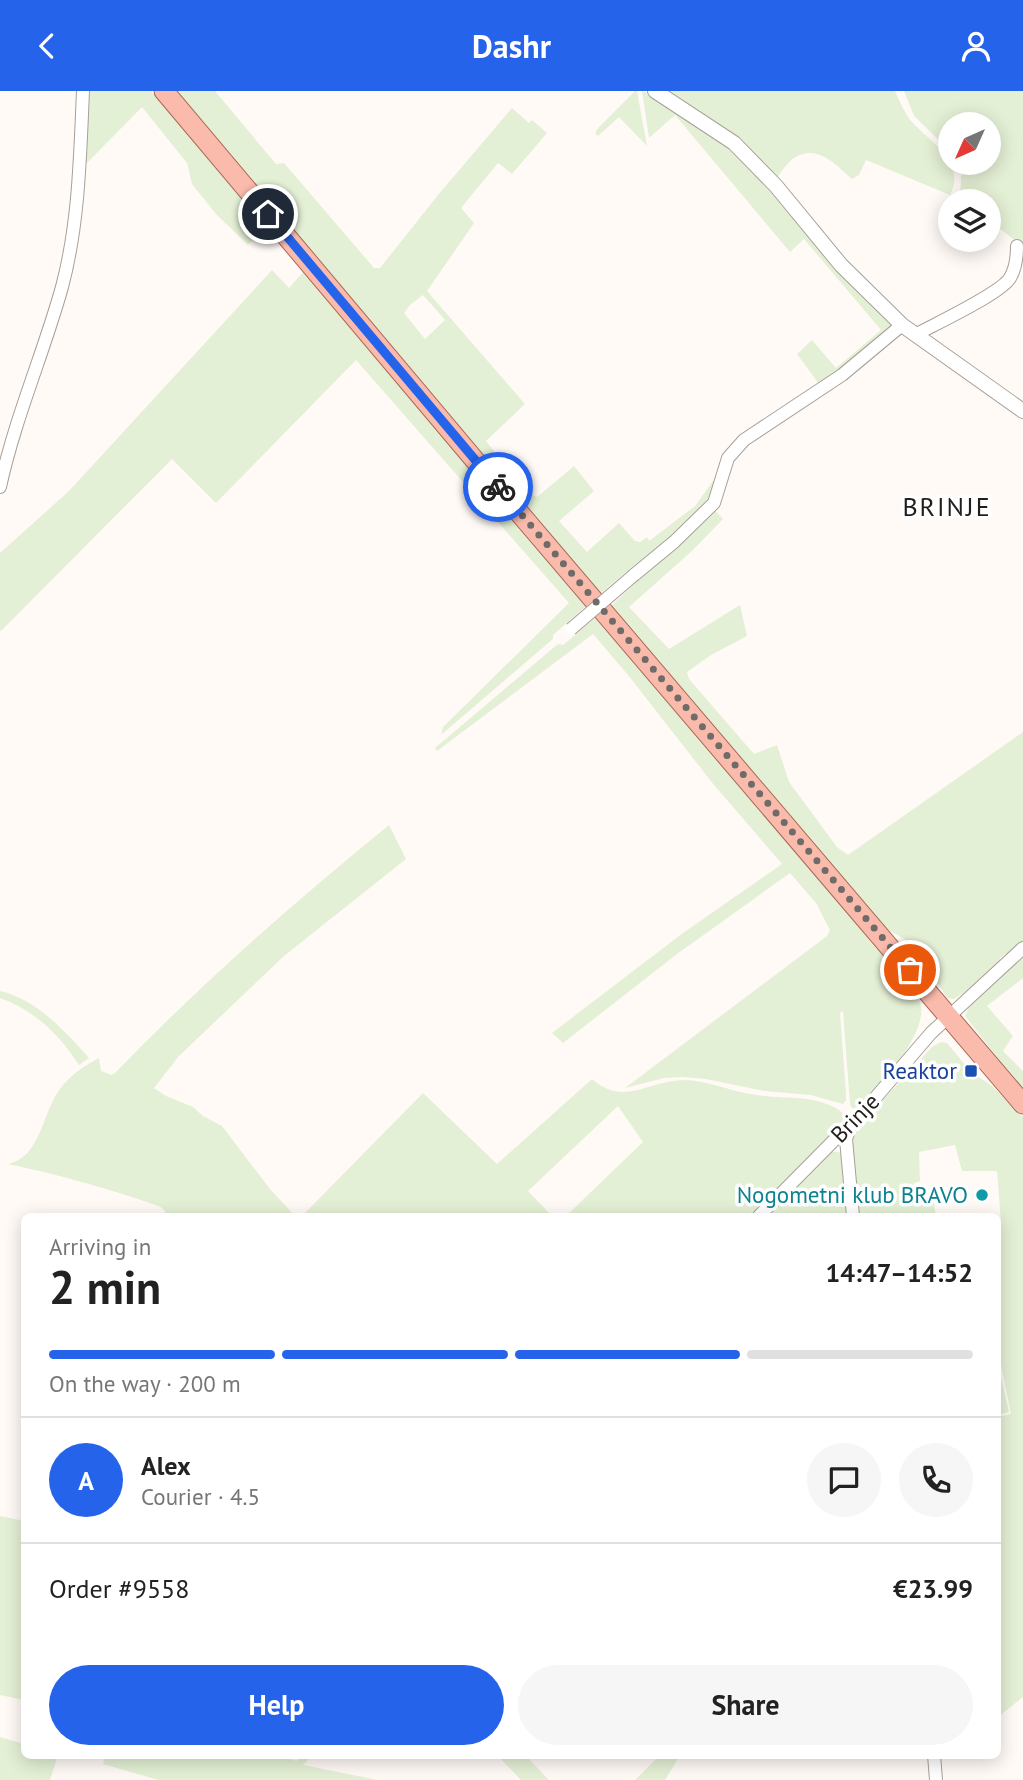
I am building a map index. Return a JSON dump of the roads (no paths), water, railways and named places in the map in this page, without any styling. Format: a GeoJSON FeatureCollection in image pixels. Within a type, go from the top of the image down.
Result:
{"type":"FeatureCollection","features":[{"type":"Feature","properties":{"kind":"main road"},"geometry":{"type":"LineString","coordinates":[[164,91],[1023,1104]]}},
{"type":"Feature","properties":{"kind":"street"},"geometry":{"type":"LineString","coordinates":[[0,487],[12,436],[62,287],[70,250],[80,162],[83,91]]}},
{"type":"Feature","properties":{"kind":"street"},"geometry":{"type":"LineString","coordinates":[[655,91],[734,143],[776,185],[841,265],[902,325],[1023,411]]}},
{"type":"Feature","properties":{"kind":"street"},"geometry":{"type":"LineString","coordinates":[[915,335],[997,291],[1013,271],[1017,262],[1017,246]]}},
{"type":"Feature","properties":{"kind":"street"},"geometry":{"type":"LineString","coordinates":[[571,629],[674,543],[714,503],[728,458],[744,440],[842,375],[902,325]]}},
{"type":"Feature","properties":{"kind":"street","name":"Brinje"},"geometry":{"type":"LineString","coordinates":[[761,1213],[851,1123],[948,1017],[1023,948]]}},
{"type":"Feature","properties":{"kind":"street"},"geometry":{"type":"LineString","coordinates":[[851,1123],[846,1139],[853,1213]]}},
{"type":"Feature","properties":{"kind":"street"},"geometry":{"type":"LineString","coordinates":[[934,1759],[936,1780]]}},
{"type":"Feature","properties":{"kind":"place","name":"Reaktor"},"geometry":{"type":"Point","coordinates":[971,1071]}},
{"type":"Feature","properties":{"kind":"place","name":"Nogometni klub BRAVO"},"geometry":{"type":"Point","coordinates":[982,1195]}},
{"type":"Feature","properties":{"kind":"district","name":"BRINJE"},"geometry":{"type":"Point","coordinates":[947,507]}}]}
